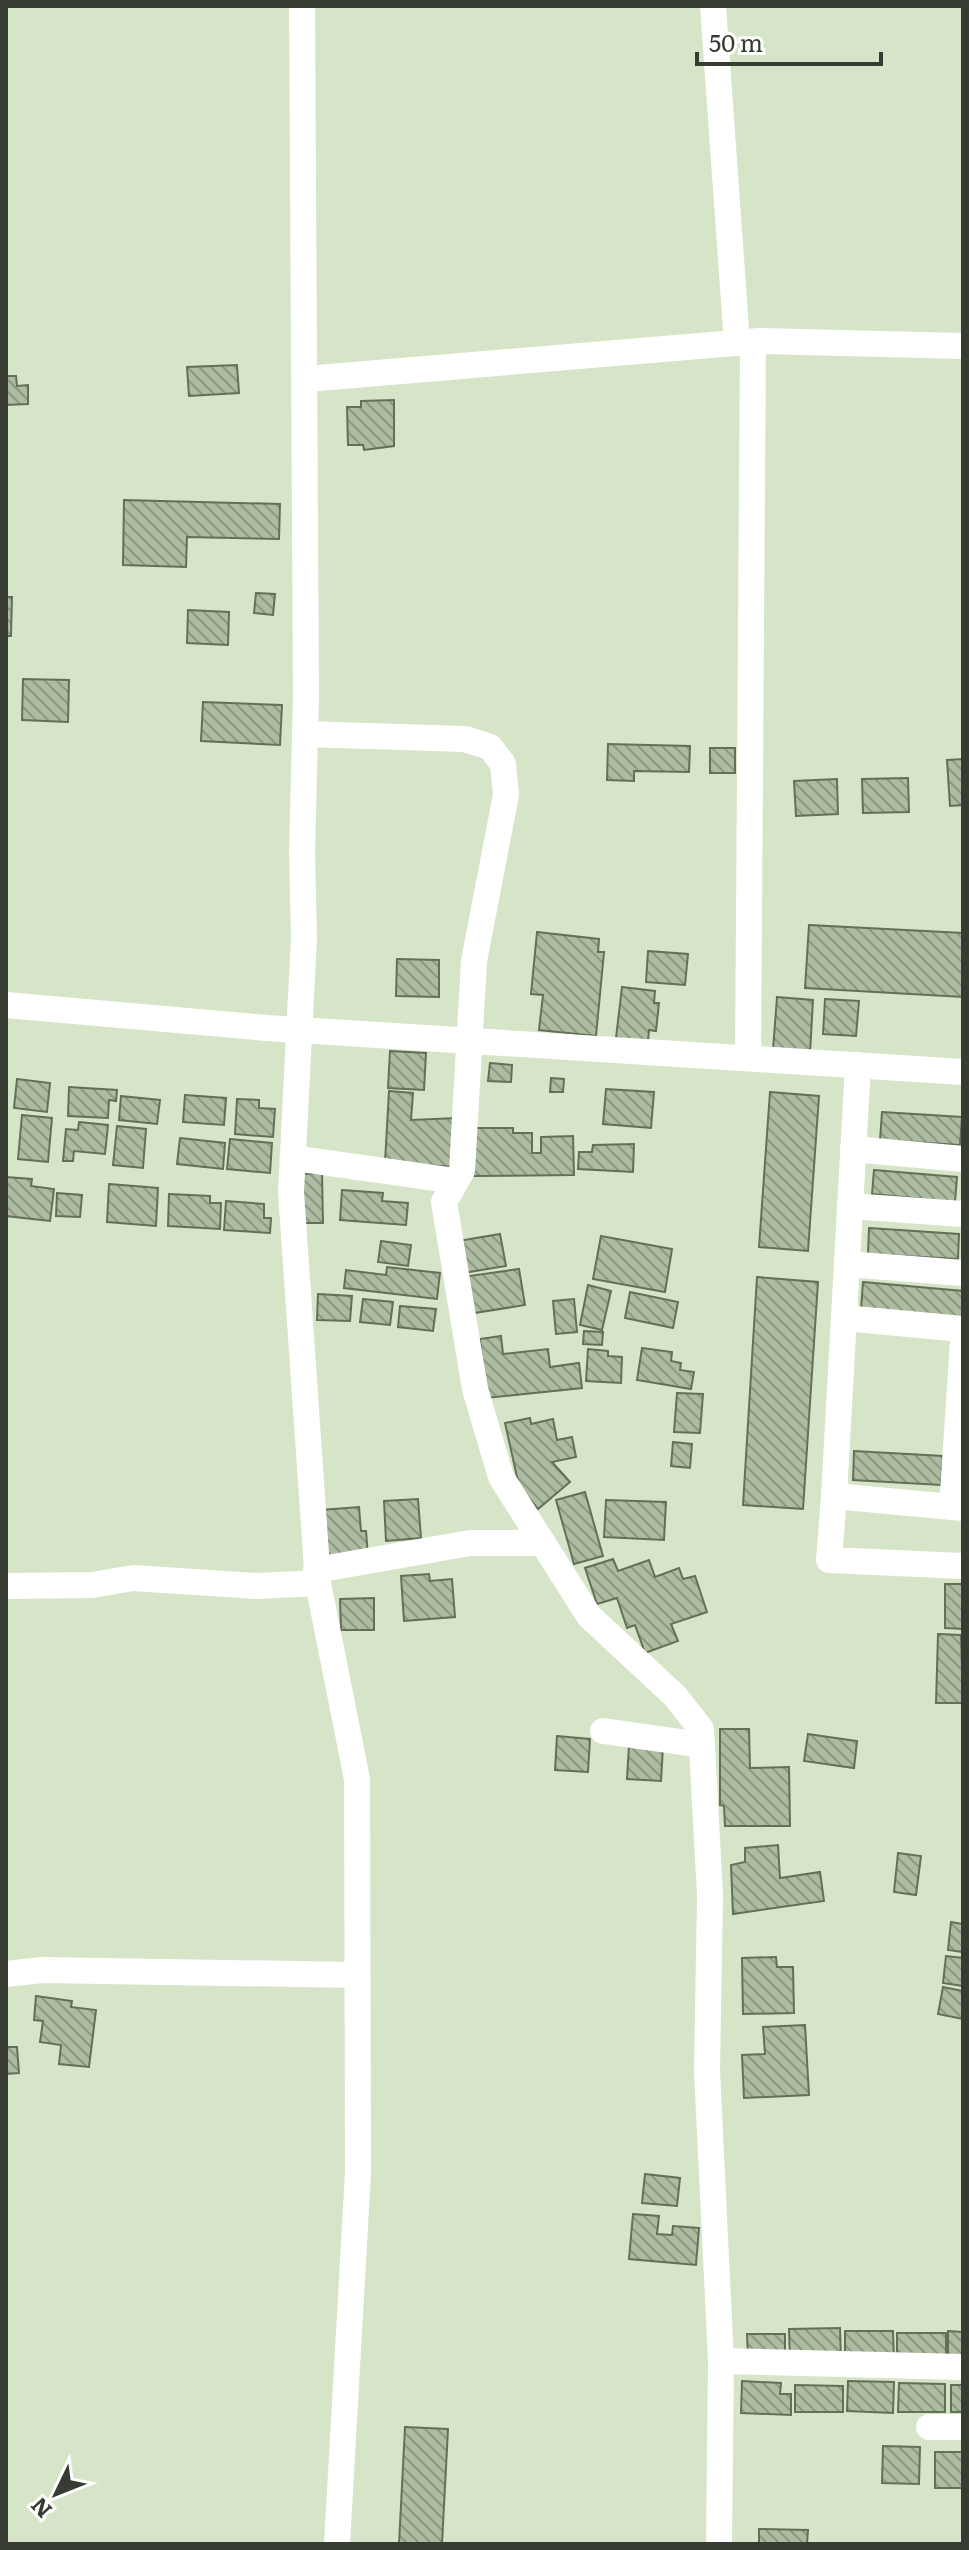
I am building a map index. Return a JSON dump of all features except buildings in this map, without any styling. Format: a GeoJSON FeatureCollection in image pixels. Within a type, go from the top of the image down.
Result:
{"type":"FeatureCollection","features":[{"type":"Feature","properties":{"kind":"street"},"geometry":{"type":"LineString","coordinates":[[302,6],[306,379],[305,734],[301,1029],[291,1192],[317,1576],[357,1779],[358,2173],[337,2544]]}},
{"type":"Feature","properties":{"kind":"street"},"geometry":{"type":"LineString","coordinates":[[713,6],[745,342],[748,1058]]}},
{"type":"Feature","properties":{"kind":"street"},"geometry":{"type":"LineString","coordinates":[[306,379],[745,342],[963,346]]}},
{"type":"Feature","properties":{"kind":"street"},"geometry":{"type":"LineString","coordinates":[[305,734],[465,739],[490,747],[503,764],[506,795],[474,961],[462,1171],[444,1202],[475,1389],[501,1477],[589,1616],[675,1696],[701,1729],[710,1895],[707,2071],[721,2361],[719,2544]]}},
{"type":"Feature","properties":{"kind":"street"},"geometry":{"type":"LineString","coordinates":[[6,1005],[301,1029],[963,1072]]}},
{"type":"Feature","properties":{"kind":"street"},"geometry":{"type":"LineString","coordinates":[[858,1065],[829,1560],[963,1566]]}},
{"type":"Feature","properties":{"kind":"street"},"geometry":{"type":"LineString","coordinates":[[853,1149],[963,1159]]}},
{"type":"Feature","properties":{"kind":"street"},"geometry":{"type":"LineString","coordinates":[[293,1158],[456,1181]]}},
{"type":"Feature","properties":{"kind":"street"},"geometry":{"type":"LineString","coordinates":[[850,1206],[963,1214]]}},
{"type":"Feature","properties":{"kind":"street"},"geometry":{"type":"LineString","coordinates":[[847,1264],[963,1273]]}},
{"type":"Feature","properties":{"kind":"street"},"geometry":{"type":"LineString","coordinates":[[844,1318],[963,1329]]}},
{"type":"Feature","properties":{"kind":"street"},"geometry":{"type":"LineString","coordinates":[[834,1496],[957,1508],[963,1341]]}},
{"type":"Feature","properties":{"kind":"street"},"geometry":{"type":"LineString","coordinates":[[6,1586],[92,1585],[133,1578],[257,1586],[470,1543],[543,1543]]}},
{"type":"Feature","properties":{"kind":"street"},"geometry":{"type":"LineString","coordinates":[[603,1731],[702,1745]]}},
{"type":"Feature","properties":{"kind":"street"},"geometry":{"type":"LineString","coordinates":[[6,1974],[42,1970],[357,1975]]}},
{"type":"Feature","properties":{"kind":"street"},"geometry":{"type":"LineString","coordinates":[[721,2361],[963,2367]]}},
{"type":"Feature","properties":{"kind":"street"},"geometry":{"type":"LineString","coordinates":[[929,2427],[963,2427]]}}]}
